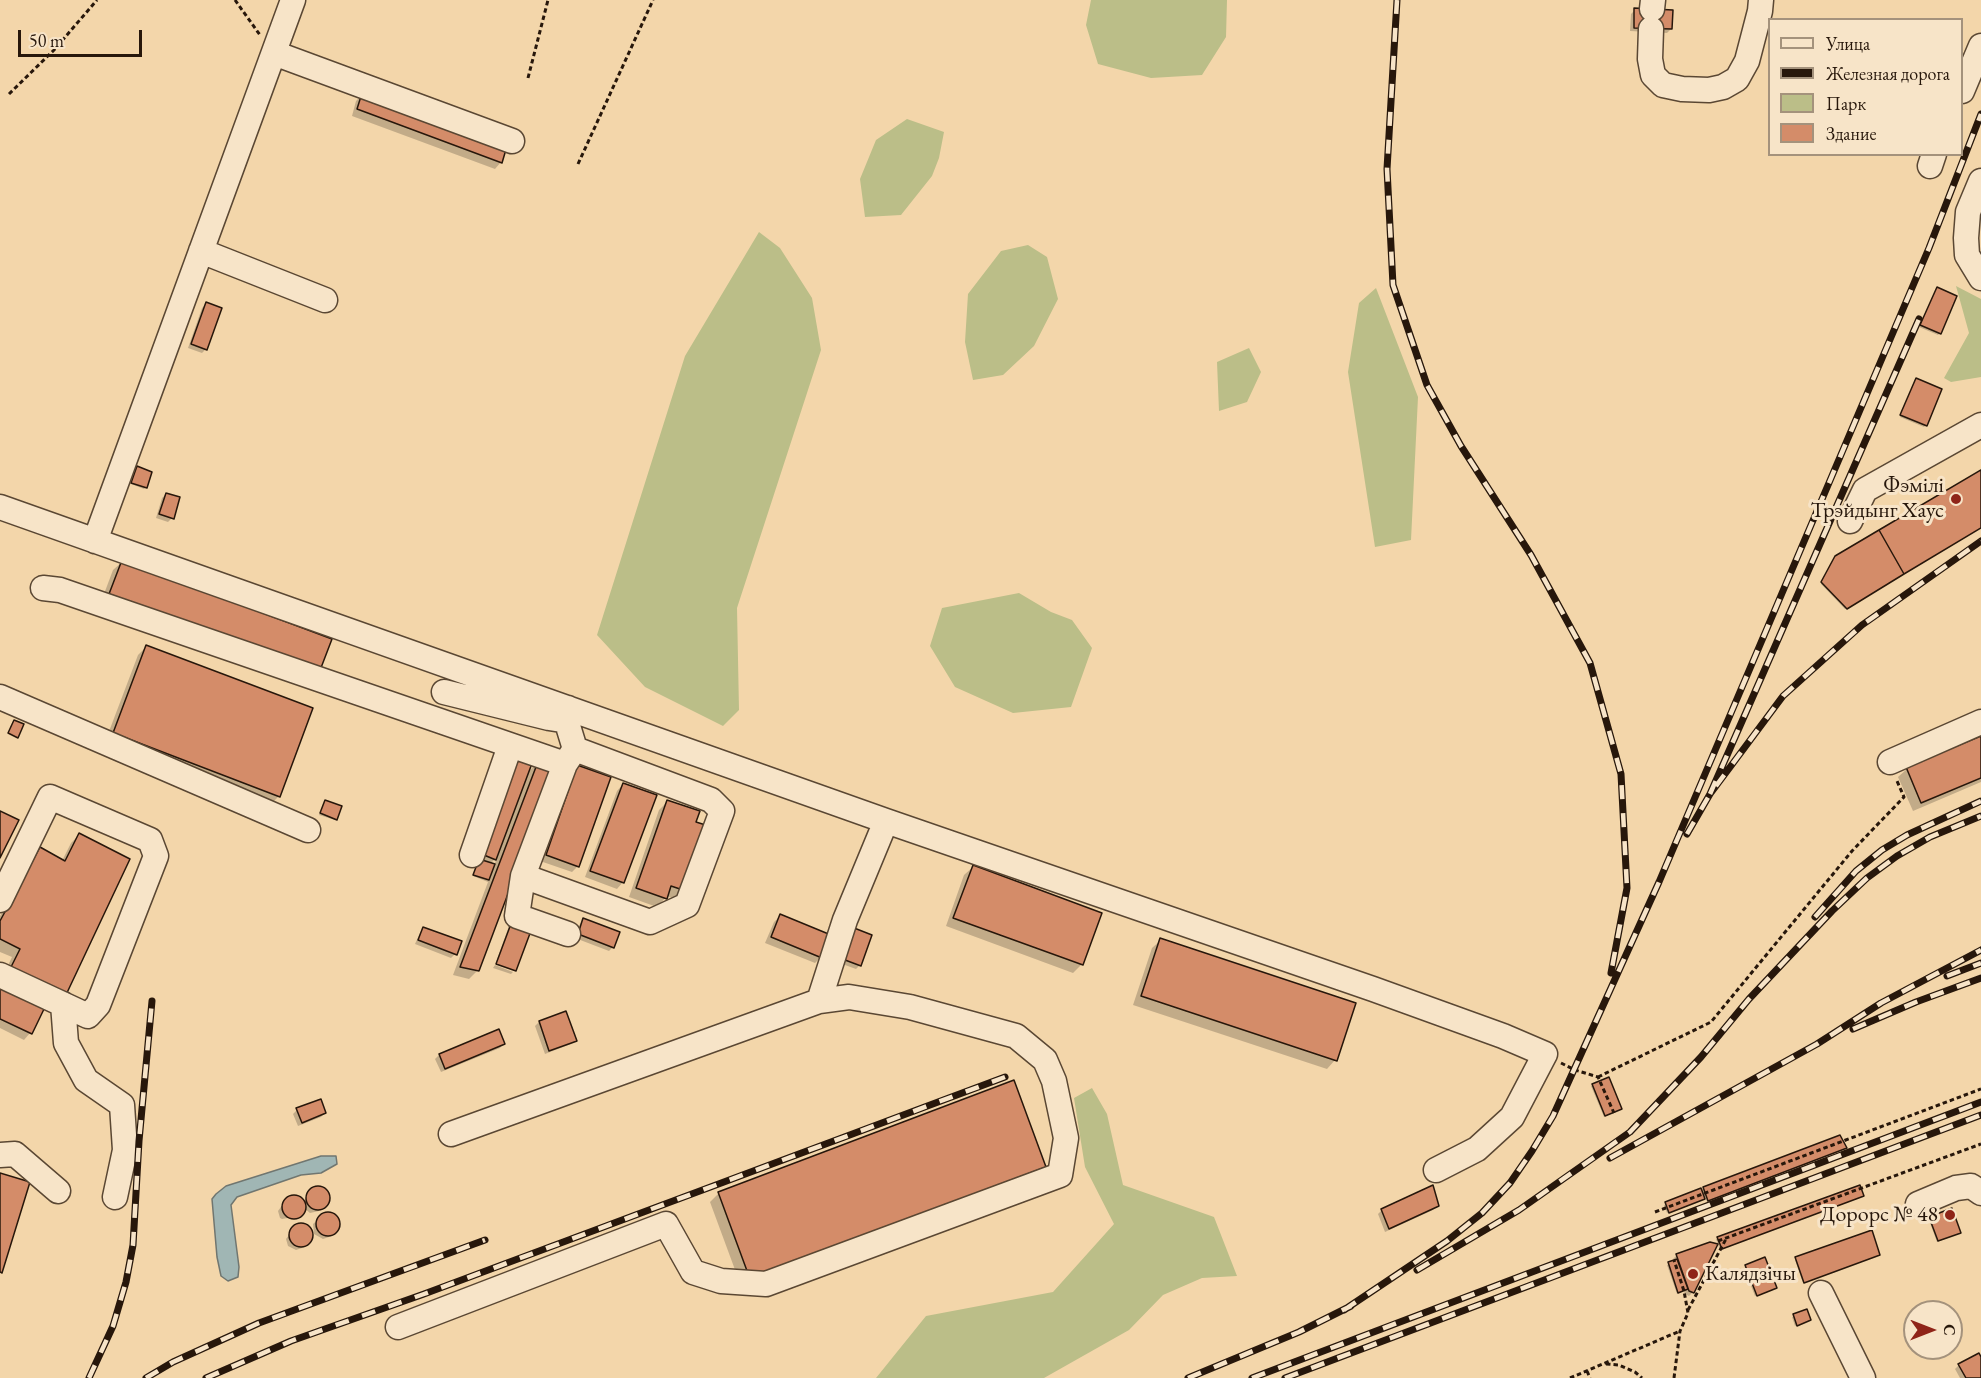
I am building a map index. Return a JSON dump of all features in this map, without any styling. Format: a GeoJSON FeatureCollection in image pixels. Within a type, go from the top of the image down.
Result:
{"type":"FeatureCollection","features":[{"type":"Feature","properties":{"kind":"street"},"geometry":{"type":"LineString","coordinates":[[95,540],[293,0]]}},
{"type":"Feature","properties":{"kind":"street"},"geometry":{"type":"LineString","coordinates":[[1652,13],[1650,58],[1653,75],[1662,85],[1682,89],[1709,90],[1723,87],[1737,79],[1747,61],[1761,0]]}},
{"type":"Feature","properties":{"kind":"street"},"geometry":{"type":"LineString","coordinates":[[1963,89],[1981,46]]}},
{"type":"Feature","properties":{"kind":"street"},"geometry":{"type":"LineString","coordinates":[[274,53],[512,141]]}},
{"type":"Feature","properties":{"kind":"street"},"geometry":{"type":"LineString","coordinates":[[1981,181],[1968,212],[1966,238],[1967,255],[1981,278]]}},
{"type":"Feature","properties":{"kind":"street"},"geometry":{"type":"LineString","coordinates":[[201,251],[325,300]]}},
{"type":"Feature","properties":{"kind":"street"},"geometry":{"type":"LineString","coordinates":[[1850,521],[1865,490],[1981,425]]}},
{"type":"Feature","properties":{"kind":"street"},"geometry":{"type":"LineString","coordinates":[[0,507],[568,715],[886,821],[1373,989],[1503,1036],[1545,1054],[1512,1118],[1477,1149],[1436,1170]]}},
{"type":"Feature","properties":{"kind":"street"},"geometry":{"type":"LineString","coordinates":[[43,588],[60,590],[510,746],[570,756],[711,800],[722,811],[687,905],[650,922],[523,876]]}},
{"type":"Feature","properties":{"kind":"street"},"geometry":{"type":"LineString","coordinates":[[444,692],[549,718],[568,715]]}},
{"type":"Feature","properties":{"kind":"street"},"geometry":{"type":"LineString","coordinates":[[0,697],[308,830]]}},
{"type":"Feature","properties":{"kind":"street"},"geometry":{"type":"LineString","coordinates":[[568,715],[570,756],[523,876],[517,916],[568,934]]}},
{"type":"Feature","properties":{"kind":"street"},"geometry":{"type":"LineString","coordinates":[[1890,762],[1981,722]]}},
{"type":"Feature","properties":{"kind":"street"},"geometry":{"type":"LineString","coordinates":[[472,855],[510,746]]}},
{"type":"Feature","properties":{"kind":"street"},"geometry":{"type":"LineString","coordinates":[[0,900],[50,797],[150,840],[156,856],[98,1005],[88,1016],[0,975]]}},
{"type":"Feature","properties":{"kind":"street"},"geometry":{"type":"LineString","coordinates":[[819,1001],[845,920],[886,821]]}},
{"type":"Feature","properties":{"kind":"street"},"geometry":{"type":"LineString","coordinates":[[398,1327],[666,1224],[693,1272],[721,1281],[766,1284],[1060,1175],[1066,1138],[1054,1081],[1045,1060],[1016,1036],[910,1007],[849,997],[819,1001],[451,1134]]}},
{"type":"Feature","properties":{"kind":"street"},"geometry":{"type":"LineString","coordinates":[[63,1004],[66,1043],[86,1080],[122,1105],[125,1150],[115,1197]]}},
{"type":"Feature","properties":{"kind":"street"},"geometry":{"type":"LineString","coordinates":[[0,1155],[15,1154],[58,1191]]}},
{"type":"Feature","properties":{"kind":"street"},"geometry":{"type":"LineString","coordinates":[[1918,1204],[1956,1188],[1971,1186],[1981,1192]]}},
{"type":"Feature","properties":{"kind":"street"},"geometry":{"type":"LineString","coordinates":[[1821,1293],[1863,1378]]}},
{"type":"Feature","properties":{"kind":"path"},"geometry":{"type":"LineString","coordinates":[[9,94],[54,50],[97,0]]}},
{"type":"Feature","properties":{"kind":"path"},"geometry":{"type":"LineString","coordinates":[[235,0],[274,53]]}},
{"type":"Feature","properties":{"kind":"path"},"geometry":{"type":"LineString","coordinates":[[528,78],[548,0]]}},
{"type":"Feature","properties":{"kind":"path"},"geometry":{"type":"LineString","coordinates":[[578,164],[653,0]]}},
{"type":"Feature","properties":{"kind":"path"},"geometry":{"type":"LineString","coordinates":[[1545,1054],[1575,1070],[1598,1077],[1712,1022],[1852,851],[1904,797],[1890,762]]}},
{"type":"Feature","properties":{"kind":"path"},"geometry":{"type":"LineString","coordinates":[[1598,1077],[1614,1113]]}},
{"type":"Feature","properties":{"kind":"path"},"geometry":{"type":"LineString","coordinates":[[1655,1212],[1981,1089]]}},
{"type":"Feature","properties":{"kind":"path"},"geometry":{"type":"LineString","coordinates":[[1718,1241],[1981,1144]]}},
{"type":"Feature","properties":{"kind":"path"},"geometry":{"type":"LineString","coordinates":[[1674,1378],[1680,1330],[1726,1238]]}},
{"type":"Feature","properties":{"kind":"path"},"geometry":{"type":"LineString","coordinates":[[1674,1260],[1688,1312]]}},
{"type":"Feature","properties":{"kind":"path"},"geometry":{"type":"LineString","coordinates":[[1570,1378],[1680,1330]]}},
{"type":"Feature","properties":{"kind":"path"},"geometry":{"type":"LineString","coordinates":[[1604,1364],[1619,1365],[1642,1378]]}},
{"type":"Feature","properties":{"kind":"path"},"geometry":{"type":"LineString","coordinates":[[1587,1371],[1590,1378]]}},
{"type":"Feature","properties":{"kind":"green space"},"geometry":{"type":"Polygon","coordinates":[[[1091,0],[1227,0],[1226,37],[1202,75],[1151,78],[1098,64],[1086,25],[1091,0]]]}},
{"type":"Feature","properties":{"kind":"green space"},"geometry":{"type":"Polygon","coordinates":[[[907,119],[944,132],[939,158],[932,176],[901,215],[865,217],[860,179],[876,140],[907,119]]]}},
{"type":"Feature","properties":{"kind":"green space"},"geometry":{"type":"Polygon","coordinates":[[[759,232],[780,248],[812,298],[821,350],[737,608],[739,710],[723,726],[645,687],[597,635],[685,356],[759,232]]]}},
{"type":"Feature","properties":{"kind":"green space"},"geometry":{"type":"Polygon","coordinates":[[[1028,245],[1047,257],[1058,299],[1034,346],[1003,375],[973,380],[965,342],[968,294],[1001,251],[1028,245]]]}},
{"type":"Feature","properties":{"kind":"green space"},"geometry":{"type":"Polygon","coordinates":[[[1956,286],[1981,299],[1981,377],[1951,382],[1944,378],[1969,333],[1956,286]]]}},
{"type":"Feature","properties":{"kind":"green space"},"geometry":{"type":"Polygon","coordinates":[[[1376,288],[1418,397],[1411,540],[1375,547],[1348,372],[1359,303],[1376,288]]]}},
{"type":"Feature","properties":{"kind":"green space"},"geometry":{"type":"Polygon","coordinates":[[[1249,348],[1261,372],[1247,402],[1219,411],[1217,362],[1249,348]]]}},
{"type":"Feature","properties":{"kind":"green space"},"geometry":{"type":"Polygon","coordinates":[[[1019,593],[1051,612],[1072,620],[1092,648],[1071,707],[1013,713],[955,687],[930,646],[942,608],[1019,593]]]}},
{"type":"Feature","properties":{"kind":"green space"},"geometry":{"type":"Polygon","coordinates":[[[1092,1088],[1107,1114],[1123,1185],[1214,1217],[1237,1276],[1202,1278],[1163,1295],[1129,1330],[1044,1378],[876,1378],[926,1316],[1053,1292],[1114,1224],[1085,1167],[1074,1098],[1092,1088]]]}},
{"type":"Feature","properties":{"kind":"water"},"geometry":{"type":"Polygon","coordinates":[[[321,1156],[336,1156],[337,1164],[321,1173],[301,1175],[237,1197],[231,1205],[239,1267],[238,1277],[228,1281],[221,1276],[212,1199],[216,1194],[226,1186],[321,1156]]]}},
{"type":"Feature","properties":{"kind":"building"},"geometry":{"type":"Polygon","coordinates":[[[1634,8],[1673,10],[1672,29],[1634,28],[1634,8]]]}},
{"type":"Feature","properties":{"kind":"building"},"geometry":{"type":"Polygon","coordinates":[[[362,93],[507,146],[502,163],[357,109],[362,93]]]}},
{"type":"Feature","properties":{"kind":"building"},"geometry":{"type":"Polygon","coordinates":[[[1937,287],[1957,296],[1941,334],[1920,325],[1937,287]]]}},
{"type":"Feature","properties":{"kind":"building"},"geometry":{"type":"Polygon","coordinates":[[[206,302],[222,308],[207,350],[191,344],[206,302]]]}},
{"type":"Feature","properties":{"kind":"building"},"geometry":{"type":"Polygon","coordinates":[[[1916,378],[1942,389],[1927,426],[1900,415],[1916,378]]]}},
{"type":"Feature","properties":{"kind":"building"},"geometry":{"type":"Polygon","coordinates":[[[137,466],[152,472],[147,488],[131,483],[137,466]]]}},
{"type":"Feature","properties":{"kind":"building","name":"Фэмілі Трэйдынг Хаус"},"geometry":{"type":"Polygon","coordinates":[[[1981,470],[1981,528],[1904,574],[1879,530],[1981,470]]]}},
{"type":"Feature","properties":{"kind":"building"},"geometry":{"type":"Polygon","coordinates":[[[166,493],[180,497],[174,519],[159,514],[166,493]]]}},
{"type":"Feature","properties":{"kind":"building"},"geometry":{"type":"Polygon","coordinates":[[[1879,530],[1904,574],[1847,609],[1821,582],[1835,556],[1879,530]]]}},
{"type":"Feature","properties":{"kind":"building"},"geometry":{"type":"Polygon","coordinates":[[[122,560],[332,639],[319,673],[109,594],[122,560]]]}},
{"type":"Feature","properties":{"kind":"building"},"geometry":{"type":"Polygon","coordinates":[[[146,645],[313,708],[280,797],[113,733],[146,645]]]}},
{"type":"Feature","properties":{"kind":"building"},"geometry":{"type":"Polygon","coordinates":[[[14,720],[24,724],[18,738],[8,733],[14,720]]]}},
{"type":"Feature","properties":{"kind":"building"},"geometry":{"type":"Polygon","coordinates":[[[1981,736],[1981,778],[1921,803],[1906,767],[1981,736]]]}},
{"type":"Feature","properties":{"kind":"building"},"geometry":{"type":"Polygon","coordinates":[[[516,752],[534,758],[496,860],[479,853],[516,752]]]}},
{"type":"Feature","properties":{"kind":"building"},"geometry":{"type":"Polygon","coordinates":[[[539,759],[556,766],[479,971],[460,967],[539,759]]]}},
{"type":"Feature","properties":{"kind":"building"},"geometry":{"type":"Polygon","coordinates":[[[577,765],[611,777],[579,867],[546,855],[577,765]]]}},
{"type":"Feature","properties":{"kind":"building"},"geometry":{"type":"Polygon","coordinates":[[[623,783],[657,795],[624,883],[590,871],[623,783]]]}},
{"type":"Feature","properties":{"kind":"building"},"geometry":{"type":"Polygon","coordinates":[[[325,800],[342,806],[337,820],[320,813],[325,800]]]}},
{"type":"Feature","properties":{"kind":"building"},"geometry":{"type":"Polygon","coordinates":[[[667,800],[700,811],[696,822],[712,827],[689,892],[671,886],[667,899],[636,888],[667,800]]]}},
{"type":"Feature","properties":{"kind":"building"},"geometry":{"type":"Polygon","coordinates":[[[0,811],[19,820],[0,858],[0,811]]]}},
{"type":"Feature","properties":{"kind":"building"},"geometry":{"type":"Polygon","coordinates":[[[79,833],[130,859],[65,997],[9,971],[20,949],[0,939],[0,921],[40,847],[65,861],[79,833]]]}},
{"type":"Feature","properties":{"kind":"building"},"geometry":{"type":"Polygon","coordinates":[[[479,859],[495,864],[489,880],[473,875],[479,859]]]}},
{"type":"Feature","properties":{"kind":"building"},"geometry":{"type":"Polygon","coordinates":[[[973,865],[1102,913],[1083,965],[953,918],[973,865]]]}},
{"type":"Feature","properties":{"kind":"building"},"geometry":{"type":"Polygon","coordinates":[[[780,914],[831,935],[822,958],[771,937],[780,914]]]}},
{"type":"Feature","properties":{"kind":"building"},"geometry":{"type":"Polygon","coordinates":[[[583,918],[620,932],[614,948],[578,934],[583,918]]]}},
{"type":"Feature","properties":{"kind":"building"},"geometry":{"type":"Polygon","coordinates":[[[512,921],[532,928],[516,971],[496,964],[512,921]]]}},
{"type":"Feature","properties":{"kind":"building"},"geometry":{"type":"Polygon","coordinates":[[[849,926],[872,935],[861,966],[837,957],[849,926]]]}},
{"type":"Feature","properties":{"kind":"building"},"geometry":{"type":"Polygon","coordinates":[[[423,927],[462,941],[457,955],[418,940],[423,927]]]}},
{"type":"Feature","properties":{"kind":"building"},"geometry":{"type":"Polygon","coordinates":[[[1160,938],[1356,1003],[1337,1061],[1141,996],[1160,938]]]}},
{"type":"Feature","properties":{"kind":"building"},"geometry":{"type":"Polygon","coordinates":[[[0,986],[45,1007],[32,1034],[0,1019],[0,986]]]}},
{"type":"Feature","properties":{"kind":"building"},"geometry":{"type":"Polygon","coordinates":[[[566,1011],[577,1041],[549,1051],[539,1021],[566,1011]]]}},
{"type":"Feature","properties":{"kind":"building"},"geometry":{"type":"Polygon","coordinates":[[[499,1029],[505,1044],[445,1069],[439,1054],[499,1029]]]}},
{"type":"Feature","properties":{"kind":"building"},"geometry":{"type":"Polygon","coordinates":[[[1609,1077],[1622,1109],[1605,1116],[1592,1084],[1609,1077]]]}},
{"type":"Feature","properties":{"kind":"building"},"geometry":{"type":"Polygon","coordinates":[[[1014,1080],[1046,1167],[750,1279],[718,1192],[1014,1080]]]}},
{"type":"Feature","properties":{"kind":"building"},"geometry":{"type":"Polygon","coordinates":[[[321,1099],[326,1113],[302,1123],[296,1108],[321,1099]]]}},
{"type":"Feature","properties":{"kind":"building"},"geometry":{"type":"Polygon","coordinates":[[[1840,1135],[1847,1148],[1708,1201],[1703,1187],[1840,1135]]]}},
{"type":"Feature","properties":{"kind":"building"},"geometry":{"type":"Polygon","coordinates":[[[0,1173],[30,1182],[2,1273],[0,1272],[0,1173]]]}},
{"type":"Feature","properties":{"kind":"building"},"geometry":{"type":"Polygon","coordinates":[[[1433,1185],[1439,1206],[1389,1229],[1381,1209],[1433,1185]]]}},
{"type":"Feature","properties":{"kind":"building"},"geometry":{"type":"Polygon","coordinates":[[[1860,1185],[1864,1196],[1722,1249],[1717,1237],[1860,1185]]]}},
{"type":"Feature","properties":{"kind":"building"},"geometry":{"type":"Polygon","coordinates":[[[318,1186],[323,1187],[329,1193],[329,1203],[323,1209],[318,1210],[313,1209],[307,1203],[306,1198],[307,1193],[313,1187],[318,1186]]]}},
{"type":"Feature","properties":{"kind":"building"},"geometry":{"type":"Polygon","coordinates":[[[1701,1188],[1705,1199],[1669,1213],[1665,1202],[1701,1188]]]}},
{"type":"Feature","properties":{"kind":"building"},"geometry":{"type":"Polygon","coordinates":[[[294,1195],[299,1196],[305,1202],[305,1212],[299,1218],[294,1219],[289,1218],[283,1212],[282,1207],[283,1202],[289,1196],[294,1195]]]}},
{"type":"Feature","properties":{"kind":"building"},"geometry":{"type":"Polygon","coordinates":[[[1952,1208],[1961,1233],[1938,1241],[1929,1217],[1952,1208]]]}},
{"type":"Feature","properties":{"kind":"building"},"geometry":{"type":"Polygon","coordinates":[[[328,1212],[333,1213],[339,1219],[339,1229],[333,1235],[328,1236],[323,1235],[317,1229],[316,1224],[317,1219],[323,1213],[328,1212]]]}},
{"type":"Feature","properties":{"kind":"building"},"geometry":{"type":"Polygon","coordinates":[[[301,1223],[306,1224],[312,1230],[312,1240],[306,1246],[301,1247],[296,1246],[290,1240],[289,1235],[290,1230],[296,1224],[301,1223]]]}},
{"type":"Feature","properties":{"kind":"building"},"geometry":{"type":"Polygon","coordinates":[[[1872,1230],[1880,1255],[1804,1283],[1795,1257],[1872,1230]]]}},
{"type":"Feature","properties":{"kind":"building","name":"Калядзічы"},"geometry":{"type":"Polygon","coordinates":[[[1710,1242],[1718,1244],[1694,1293],[1689,1291],[1676,1254],[1710,1242]]]}},
{"type":"Feature","properties":{"kind":"building"},"geometry":{"type":"Polygon","coordinates":[[[1765,1257],[1777,1288],[1757,1296],[1745,1265],[1765,1257]]]}},
{"type":"Feature","properties":{"kind":"building"},"geometry":{"type":"Polygon","coordinates":[[[1677,1259],[1688,1289],[1678,1293],[1668,1262],[1677,1259]]]}},
{"type":"Feature","properties":{"kind":"building"},"geometry":{"type":"Polygon","coordinates":[[[1807,1309],[1811,1320],[1797,1326],[1793,1314],[1807,1309]]]}},
{"type":"Feature","properties":{"kind":"building"},"geometry":{"type":"Polygon","coordinates":[[[1979,1353],[1981,1378],[1966,1378],[1958,1364],[1979,1353]]]}},
{"type":"Feature","properties":{"kind":"railway"},"geometry":{"type":"LineString","coordinates":[[1397,0],[1387,169],[1393,285],[1427,385],[1461,446],[1531,555],[1590,663],[1621,774],[1627,888],[1611,973]]}},
{"type":"Feature","properties":{"kind":"railway"},"geometry":{"type":"LineString","coordinates":[[1344,1310],[1447,1241],[1482,1213],[1510,1183],[1553,1116],[1659,882],[1929,248],[1981,114]]}},
{"type":"Feature","properties":{"kind":"railway"},"geometry":{"type":"LineString","coordinates":[[1710,794],[1919,319]]}},
{"type":"Feature","properties":{"kind":"railway"},"geometry":{"type":"LineString","coordinates":[[1687,834],[1710,794],[1783,696],[1862,625],[1981,541]]}},
{"type":"Feature","properties":{"kind":"railway"},"geometry":{"type":"LineString","coordinates":[[1815,917],[1856,871],[1882,850],[1907,835],[1981,801]]}},
{"type":"Feature","properties":{"kind":"railway"},"geometry":{"type":"LineString","coordinates":[[1417,1270],[1519,1210],[1630,1132],[1701,1057],[1749,999],[1832,911],[1867,878],[1897,856],[1930,837],[1981,816]]}},
{"type":"Feature","properties":{"kind":"railway"},"geometry":{"type":"LineString","coordinates":[[1610,1158],[1817,1044],[1881,1003],[1981,950]]}},
{"type":"Feature","properties":{"kind":"railway"},"geometry":{"type":"LineString","coordinates":[[1947,976],[1981,963]]}},
{"type":"Feature","properties":{"kind":"railway"},"geometry":{"type":"LineString","coordinates":[[1853,1029],[1981,978]]}},
{"type":"Feature","properties":{"kind":"railway"},"geometry":{"type":"LineString","coordinates":[[89,1378],[113,1326],[126,1282],[133,1245],[139,1141],[152,1001]]}},
{"type":"Feature","properties":{"kind":"railway"},"geometry":{"type":"LineString","coordinates":[[206,1378],[291,1341],[424,1294],[1005,1077]]}},
{"type":"Feature","properties":{"kind":"railway"},"geometry":{"type":"LineString","coordinates":[[1252,1378],[1981,1102]]}},
{"type":"Feature","properties":{"kind":"railway"},"geometry":{"type":"LineString","coordinates":[[1285,1378],[1981,1115]]}},
{"type":"Feature","properties":{"kind":"railway"},"geometry":{"type":"LineString","coordinates":[[146,1378],[173,1362],[259,1323],[485,1240]]}},
{"type":"Feature","properties":{"kind":"railway"},"geometry":{"type":"LineString","coordinates":[[1188,1378],[1299,1332],[1351,1306]]}},
{"type":"Feature","properties":{"kind":"place","name":"Фэмілі Трэйдынг Хаус"},"geometry":{"type":"Point","coordinates":[1956,499]}},
{"type":"Feature","properties":{"kind":"place","name":"Дорорс № 48"},"geometry":{"type":"Point","coordinates":[1950,1215]}},
{"type":"Feature","properties":{"kind":"place","name":"Калядзічы"},"geometry":{"type":"Point","coordinates":[1693,1274]}}]}
